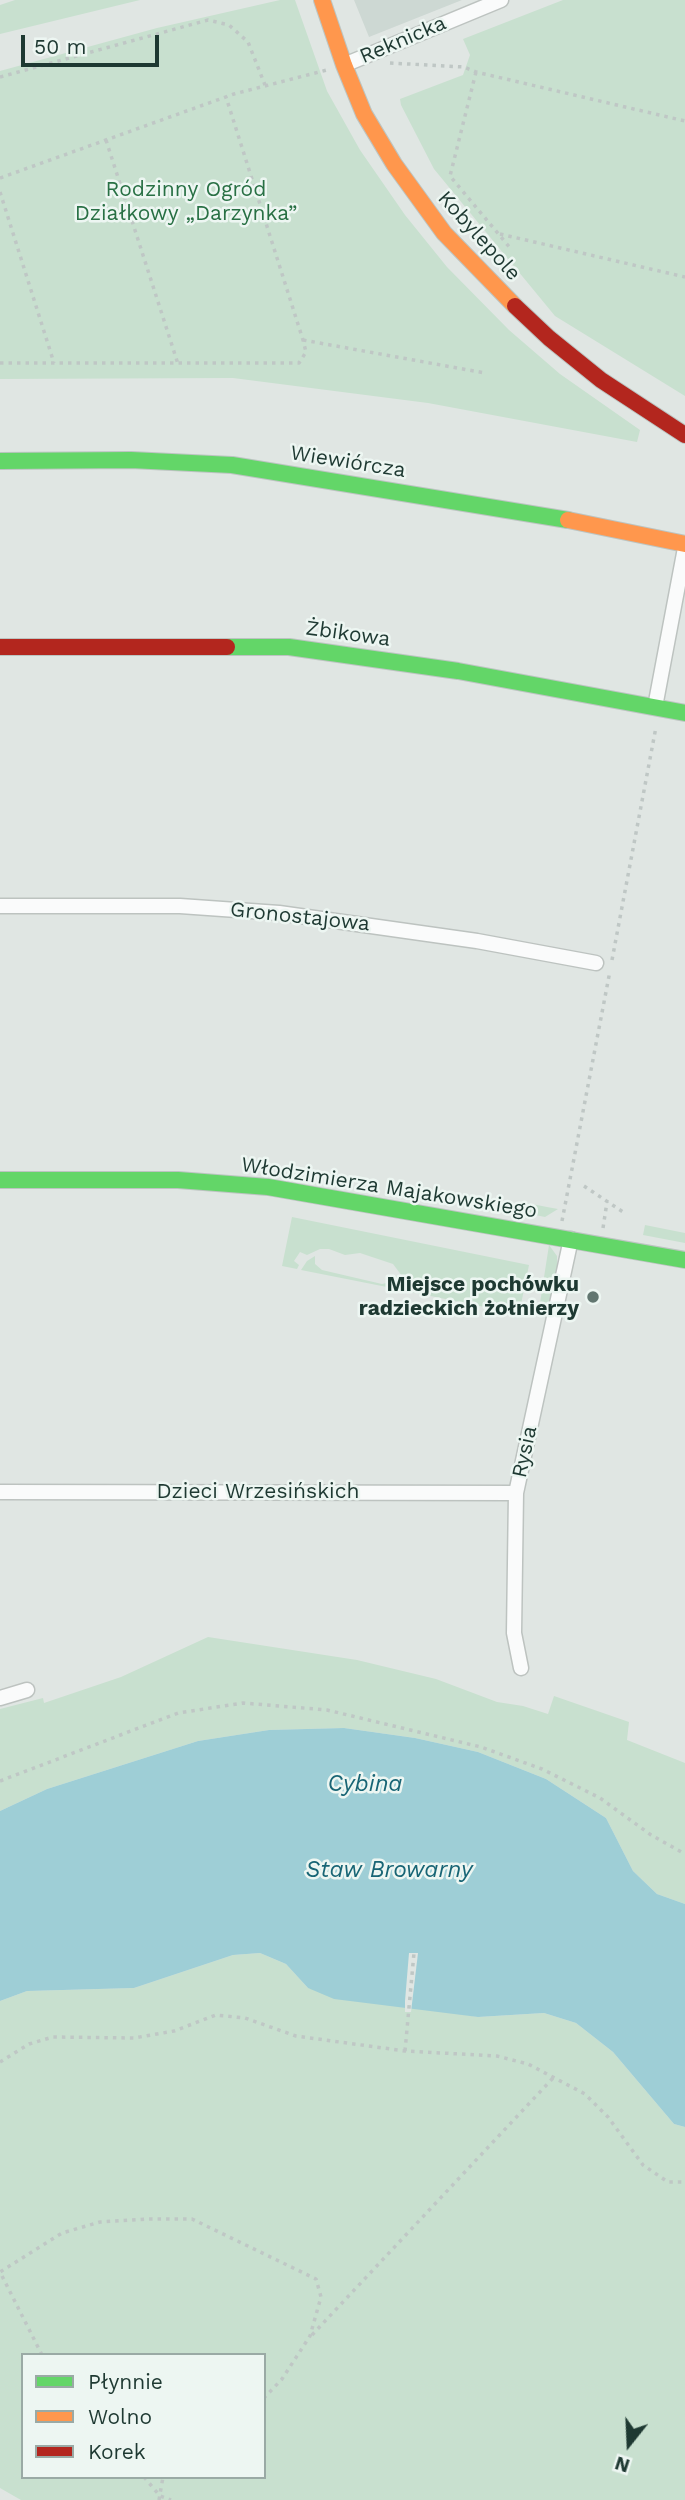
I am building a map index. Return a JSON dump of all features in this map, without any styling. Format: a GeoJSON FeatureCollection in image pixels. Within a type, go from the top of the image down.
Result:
{"type":"FeatureCollection","features":[{"type":"Feature","properties":{"kind":"street","name":"Kobylepole"},"geometry":{"type":"LineString","coordinates":[[322,0],[344,65],[365,114],[394,164],[437,223],[482,275],[540,330],[601,380],[685,435]]}},
{"type":"Feature","properties":{"kind":"street","name":"Reknicka"},"geometry":{"type":"LineString","coordinates":[[344,65],[501,0]]}},
{"type":"Feature","properties":{"kind":"street","name":"Wiewiórcza"},"geometry":{"type":"LineString","coordinates":[[0,461],[131,460],[232,465],[556,518],[685,546]]}},
{"type":"Feature","properties":{"kind":"street"},"geometry":{"type":"LineString","coordinates":[[655,707],[685,546]]}},
{"type":"Feature","properties":{"kind":"street","name":"Żbikowa"},"geometry":{"type":"LineString","coordinates":[[0,647],[289,647],[458,671],[685,713]]}},
{"type":"Feature","properties":{"kind":"street","name":"Gronostajowa"},"geometry":{"type":"LineString","coordinates":[[0,906],[180,906],[279,913],[477,941],[596,964]]}},
{"type":"Feature","properties":{"kind":"street","name":"Włodzimierza Majakowskiego"},"geometry":{"type":"LineString","coordinates":[[0,1180],[178,1180],[268,1187],[685,1260]]}},
{"type":"Feature","properties":{"kind":"street","name":"Rysia"},"geometry":{"type":"LineString","coordinates":[[521,1668],[514,1633],[516,1493],[571,1239]]}},
{"type":"Feature","properties":{"kind":"street","name":"Dzieci Wrzesińskich"},"geometry":{"type":"LineString","coordinates":[[0,1492],[516,1493]]}},
{"type":"Feature","properties":{"kind":"street"},"geometry":{"type":"LineString","coordinates":[[0,1698],[27,1690]]}},
{"type":"Feature","properties":{"kind":"path"},"geometry":{"type":"LineString","coordinates":[[0,77],[208,20],[229,25],[248,42],[265,86]]}},
{"type":"Feature","properties":{"kind":"path"},"geometry":{"type":"LineString","coordinates":[[374,52],[387,63],[464,67],[685,121]]}},
{"type":"Feature","properties":{"kind":"path"},"geometry":{"type":"LineString","coordinates":[[0,178],[226,97],[344,65]]}},
{"type":"Feature","properties":{"kind":"path"},"geometry":{"type":"LineString","coordinates":[[476,72],[450,176],[511,249]]}},
{"type":"Feature","properties":{"kind":"path"},"geometry":{"type":"LineString","coordinates":[[0,363],[299,363],[306,352],[303,340],[226,97]]}},
{"type":"Feature","properties":{"kind":"path"},"geometry":{"type":"LineString","coordinates":[[106,140],[178,364]]}},
{"type":"Feature","properties":{"kind":"path"},"geometry":{"type":"LineString","coordinates":[[0,192],[54,363]]}},
{"type":"Feature","properties":{"kind":"path"},"geometry":{"type":"LineString","coordinates":[[497,233],[685,278]]}},
{"type":"Feature","properties":{"kind":"path"},"geometry":{"type":"LineString","coordinates":[[303,340],[485,373]]}},
{"type":"Feature","properties":{"kind":"path"},"geometry":{"type":"LineString","coordinates":[[584,1186],[626,1214]]}},
{"type":"Feature","properties":{"kind":"path"},"geometry":{"type":"LineString","coordinates":[[602,1230],[607,1202]]}},
{"type":"Feature","properties":{"kind":"path"},"geometry":{"type":"LineString","coordinates":[[0,1781],[178,1713],[243,1703],[327,1710],[481,1747],[542,1769],[600,1798],[650,1835],[685,1854]]}},
{"type":"Feature","properties":{"kind":"path"},"geometry":{"type":"LineString","coordinates":[[405,2052],[414,1953]]}},
{"type":"Feature","properties":{"kind":"path"},"geometry":{"type":"LineString","coordinates":[[0,2062],[29,2044],[53,2037],[134,2038],[174,2031],[216,2015],[245,2018],[296,2036],[405,2052],[497,2056],[528,2063],[585,2094],[608,2117],[643,2165],[668,2182],[685,2182]]}},
{"type":"Feature","properties":{"kind":"path"},"geometry":{"type":"LineString","coordinates":[[266,2396],[282,2379],[310,2336],[554,2077]]}},
{"type":"Feature","properties":{"kind":"path"},"geometry":{"type":"LineString","coordinates":[[41,2353],[0,2272],[62,2233],[100,2222],[147,2218],[192,2219],[316,2279],[321,2297],[310,2336]]}},
{"type":"Feature","properties":{"kind":"path"},"geometry":{"type":"LineString","coordinates":[[145,2479],[159,2498],[171,2500]]}},
{"type":"Feature","properties":{"kind":"path"},"geometry":{"type":"LineString","coordinates":[[159,2498],[163,2479]]}},
{"type":"Feature","properties":{"kind":"shaded area"},"geometry":{"type":"Polygon","coordinates":[[[354,0],[462,0],[369,37],[354,0]]]}},
{"type":"Feature","properties":{"kind":"green space"},"geometry":{"type":"Polygon","coordinates":[[[15,0],[140,0],[0,34],[0,5],[15,0]]]}},
{"type":"Feature","properties":{"kind":"green space","name":"Rodzinny Ogród Działkowy „Darzynka”"},"geometry":{"type":"Polygon","coordinates":[[[280,0],[295,0],[327,91],[360,150],[405,215],[447,267],[509,330],[560,374],[640,430],[637,442],[428,403],[233,378],[0,379],[0,71],[157,28],[280,0]]]}},
{"type":"Feature","properties":{"kind":"green space"},"geometry":{"type":"Polygon","coordinates":[[[563,0],[685,0],[685,396],[555,316],[434,169],[401,105],[400,99],[463,75],[470,55],[463,39],[563,0]]]}},
{"type":"Feature","properties":{"kind":"green space"},"geometry":{"type":"Polygon","coordinates":[[[522,1202],[558,1209],[545,1217],[520,1212],[522,1202]]]}},
{"type":"Feature","properties":{"kind":"green space"},"geometry":{"type":"Polygon","coordinates":[[[292,1217],[529,1265],[519,1314],[406,1291],[405,1280],[393,1264],[360,1253],[345,1255],[329,1249],[320,1249],[307,1255],[300,1252],[294,1261],[299,1265],[297,1269],[282,1266],[292,1217]]]}},
{"type":"Feature","properties":{"kind":"green space"},"geometry":{"type":"Polygon","coordinates":[[[645,1225],[685,1233],[685,1243],[643,1235],[645,1225]]]}},
{"type":"Feature","properties":{"kind":"green space"},"geometry":{"type":"Polygon","coordinates":[[[549,1245],[557,1256],[557,1268],[548,1307],[538,1316],[549,1245]]]}},
{"type":"Feature","properties":{"kind":"green space"},"geometry":{"type":"Polygon","coordinates":[[[315,1256],[315,1264],[322,1270],[382,1284],[391,1282],[397,1276],[402,1290],[301,1270],[307,1261],[315,1256]]]}},
{"type":"Feature","properties":{"kind":"green space"},"geometry":{"type":"Polygon","coordinates":[[[208,1637],[357,1660],[436,1679],[497,1702],[548,1714],[554,1696],[629,1722],[627,1740],[685,1763],[685,1904],[657,1894],[633,1871],[606,1818],[546,1779],[478,1752],[415,1738],[344,1728],[269,1730],[198,1741],[47,1789],[0,1811],[0,1709],[43,1698],[44,1703],[121,1677],[208,1637]]]}},
{"type":"Feature","properties":{"kind":"green space"},"geometry":{"type":"Polygon","coordinates":[[[260,1953],[286,1964],[308,1988],[478,2017],[544,2013],[576,2023],[613,2052],[674,2124],[685,2127],[685,2500],[21,2500],[0,2488],[0,2001],[27,1991],[134,1988],[233,1955],[260,1953]]]}},
{"type":"Feature","properties":{"kind":"water","name":"Staw Browarny"},"geometry":{"type":"Polygon","coordinates":[[[344,1728],[415,1738],[478,1752],[546,1779],[606,1818],[633,1871],[657,1894],[685,1904],[685,2127],[674,2124],[613,2052],[576,2023],[544,2013],[478,2017],[334,1999],[308,1988],[286,1964],[260,1953],[233,1955],[134,1988],[27,1991],[0,2001],[0,1811],[47,1789],[198,1741],[269,1730],[344,1728]]]}},
{"type":"Feature","properties":{"kind":"pier"},"geometry":{"type":"Polygon","coordinates":[[[409,1953],[418,1953],[411,2012],[405,2012],[405,2001],[409,1953]]]}},
{"type":"Feature","properties":{"kind":"traffic: fast"},"geometry":{"type":"LineString","coordinates":[[0,461],[131,460],[232,465],[568,520]]}},
{"type":"Feature","properties":{"kind":"traffic: fast"},"geometry":{"type":"LineString","coordinates":[[227,647],[289,647],[458,671],[685,713]]}},
{"type":"Feature","properties":{"kind":"traffic: fast"},"geometry":{"type":"LineString","coordinates":[[0,1180],[178,1180],[268,1187],[685,1260]]}},
{"type":"Feature","properties":{"kind":"traffic: slow"},"geometry":{"type":"LineString","coordinates":[[322,0],[364,114],[394,164],[444,233],[515,306]]}},
{"type":"Feature","properties":{"kind":"traffic: slow"},"geometry":{"type":"LineString","coordinates":[[568,520],[685,544]]}},
{"type":"Feature","properties":{"kind":"traffic: jam"},"geometry":{"type":"LineString","coordinates":[[515,306],[601,380],[685,435]]}},
{"type":"Feature","properties":{"kind":"traffic: jam"},"geometry":{"type":"LineString","coordinates":[[0,647],[227,647]]}},
{"type":"Feature","properties":{"kind":"place","name":"Miejsce pochówku radzieckich żołnierzy"},"geometry":{"type":"Point","coordinates":[593,1297]}},
{"type":"Feature","properties":{"kind":"water label","name":"Cybina"},"geometry":{"type":"Point","coordinates":[365,1784]}}]}
